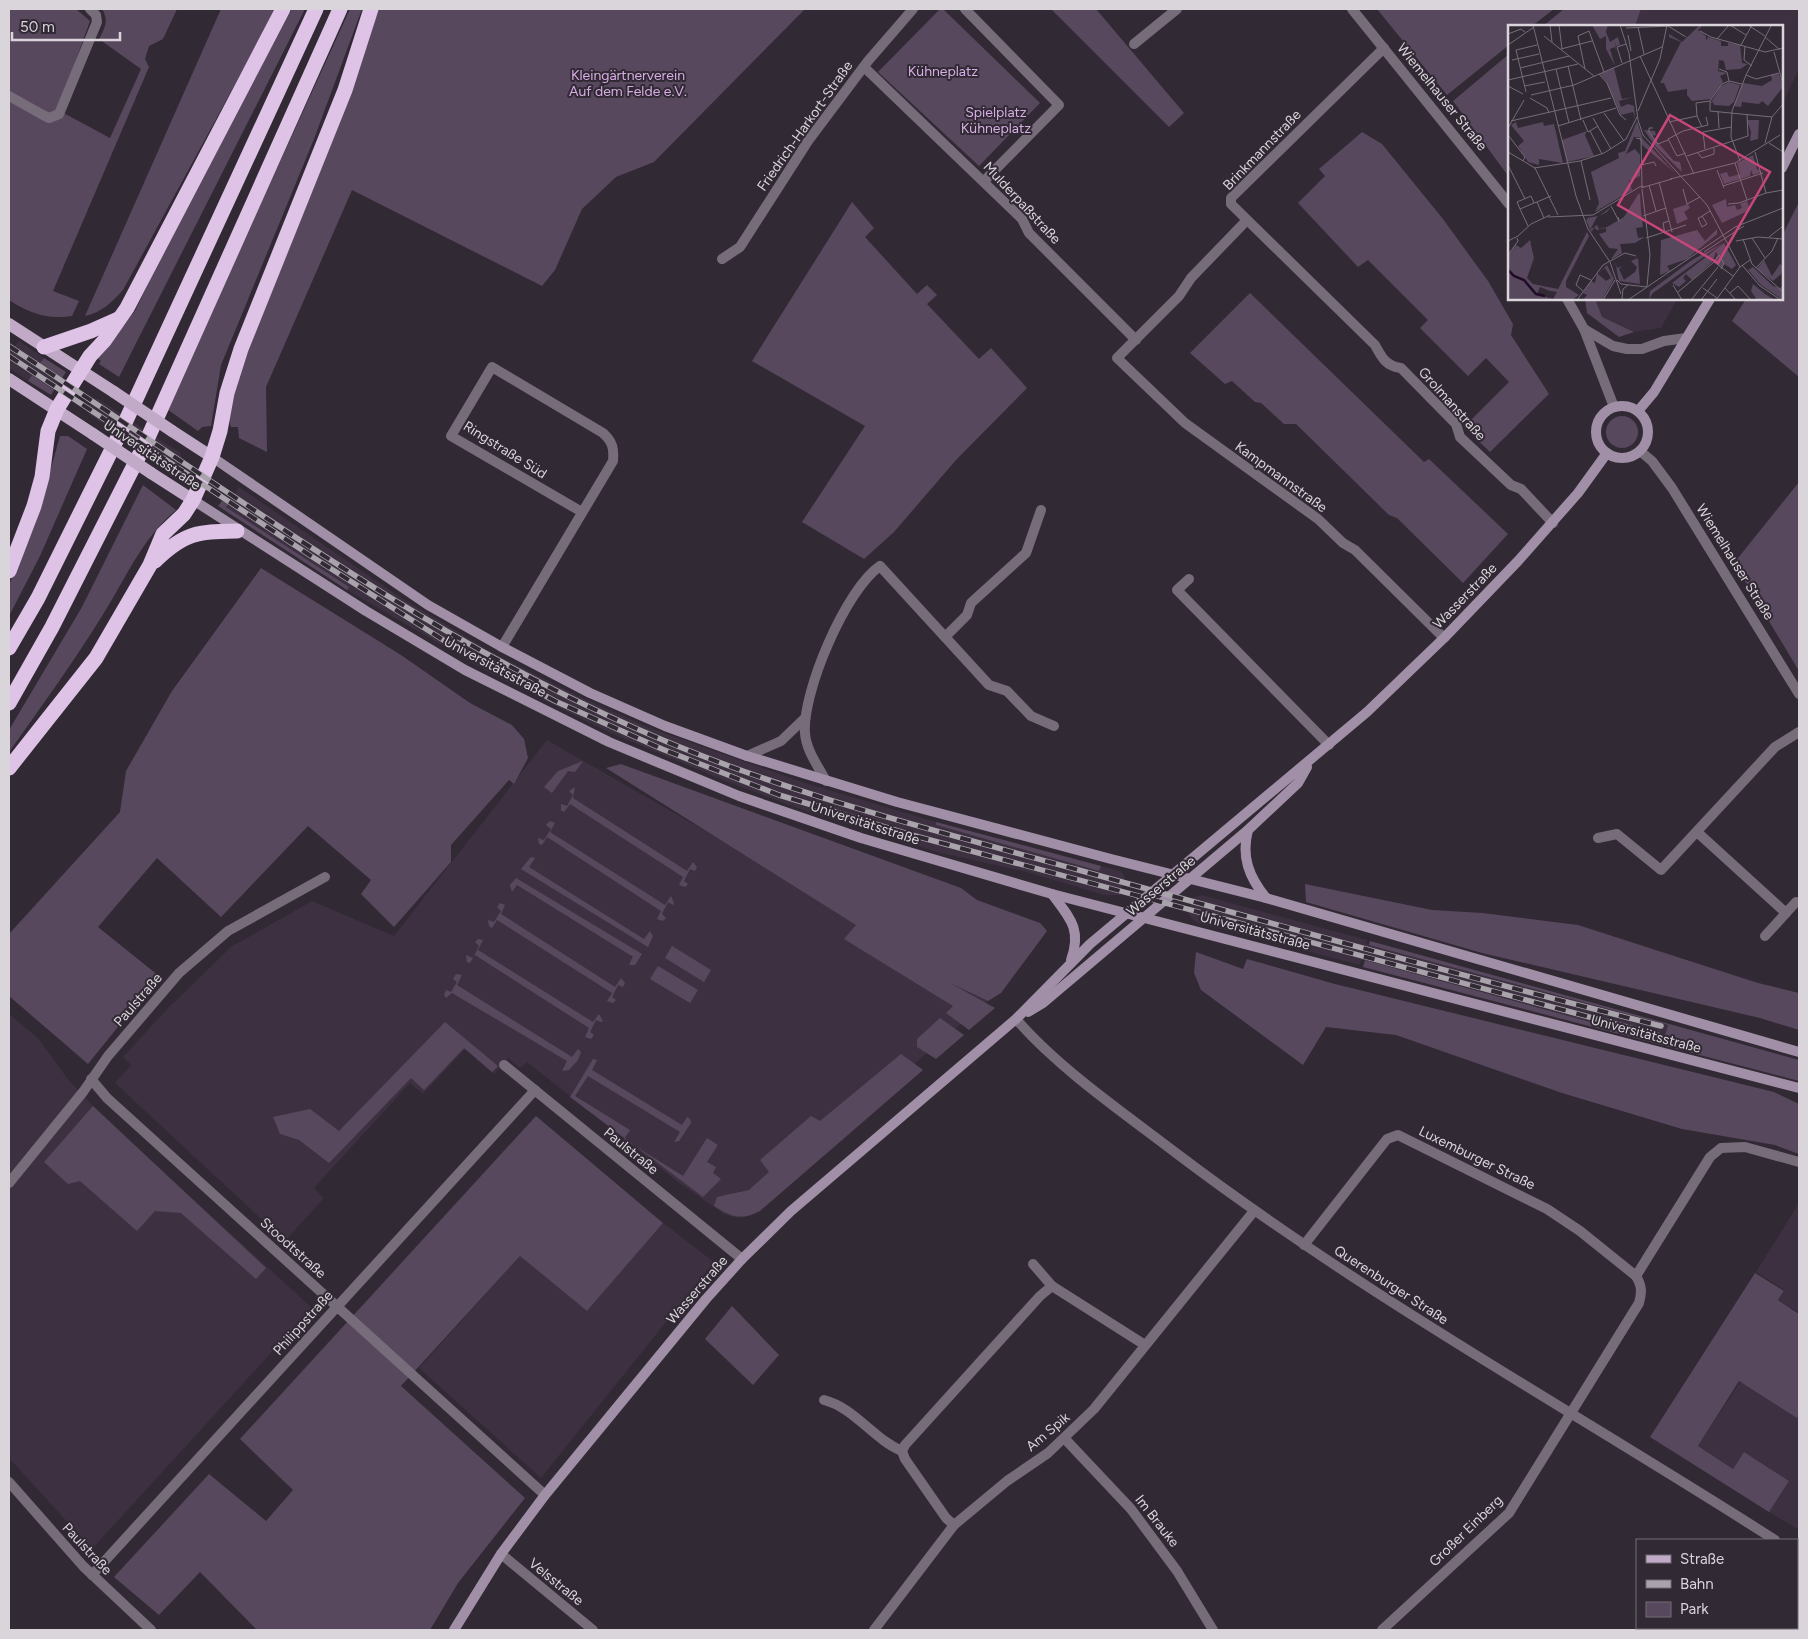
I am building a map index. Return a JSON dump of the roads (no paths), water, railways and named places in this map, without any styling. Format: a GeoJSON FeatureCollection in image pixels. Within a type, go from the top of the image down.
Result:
{"type":"FeatureCollection","features":[{"type":"Feature","properties":{"kind":"highway"},"geometry":{"type":"LineString","coordinates":[[9,572],[34,506],[42,477],[48,431],[57,409],[80,372],[127,308],[283,9]]}},
{"type":"Feature","properties":{"kind":"highway"},"geometry":{"type":"LineString","coordinates":[[9,648],[38,598],[123,427],[316,9]]}},
{"type":"Feature","properties":{"kind":"highway"},"geometry":{"type":"LineString","coordinates":[[9,703],[52,627],[146,442],[340,9]]}},
{"type":"Feature","properties":{"kind":"highway"},"geometry":{"type":"LineString","coordinates":[[9,768],[96,658],[150,565],[163,534],[184,514],[193,500],[212,457],[233,372],[344,90],[371,9]]}},
{"type":"Feature","properties":{"kind":"highway"},"geometry":{"type":"LineString","coordinates":[[44,348],[91,331],[119,318]]}},
{"type":"Feature","properties":{"kind":"highway"},"geometry":{"type":"LineString","coordinates":[[150,565],[182,538],[201,532],[238,531]]}},
{"type":"Feature","properties":{"kind":"main road"},"geometry":{"type":"LineString","coordinates":[[1783,166],[1799,134]]}},
{"type":"Feature","properties":{"kind":"main road"},"geometry":{"type":"LineString","coordinates":[[1638,411],[1654,392],[1709,300]]}},
{"type":"Feature","properties":{"kind":"main road","name":"Universitätsstraße"},"geometry":{"type":"LineString","coordinates":[[9,324],[212,457],[428,605],[502,647],[606,700],[665,726],[747,756],[826,781],[1111,860],[1266,898],[1799,1052]]}},
{"type":"Feature","properties":{"kind":"main road","name":"Universitätsstraße"},"geometry":{"type":"LineString","coordinates":[[9,379],[57,409],[238,531],[465,670],[609,742],[677,771],[767,806],[861,838],[1052,894],[1799,1088]]}},
{"type":"Feature","properties":{"kind":"main road"},"geometry":{"type":"LineString","coordinates":[[1614,407],[1630,407],[1638,411],[1644,418],[1648,435],[1640,451],[1624,458],[1607,453],[1600,447],[1596,428],[1599,419],[1605,412],[1614,407]]}},
{"type":"Feature","properties":{"kind":"main road","name":"Wasserstraße"},"geometry":{"type":"LineString","coordinates":[[454,1630],[501,1554],[545,1495],[706,1299],[742,1259],[791,1211],[1016,1019],[1071,962],[1329,745],[1444,638],[1553,523],[1607,453]]}},
{"type":"Feature","properties":{"kind":"main road","name":"Wasserstraße"},"geometry":{"type":"LineString","coordinates":[[1016,1019],[1043,1003],[1248,829],[1298,783],[1310,761]]}},
{"type":"Feature","properties":{"kind":"main road"},"geometry":{"type":"LineString","coordinates":[[1248,829],[1245,850],[1248,870],[1266,898]]}},
{"type":"Feature","properties":{"kind":"main road"},"geometry":{"type":"LineString","coordinates":[[1052,894],[1066,913],[1074,929],[1076,946],[1071,962]]}},
{"type":"Feature","properties":{"kind":"street"},"geometry":{"type":"LineString","coordinates":[[9,96],[43,116],[54,117],[59,114],[97,22],[96,16],[90,9]]}},
{"type":"Feature","properties":{"kind":"street","name":"Friedrich-Harkort-Straße"},"geometry":{"type":"LineString","coordinates":[[722,259],[740,247],[804,146],[864,67],[913,9]]}},
{"type":"Feature","properties":{"kind":"street"},"geometry":{"type":"LineString","coordinates":[[965,9],[1059,105],[984,181]]}},
{"type":"Feature","properties":{"kind":"street"},"geometry":{"type":"LineString","coordinates":[[1134,44],[1177,9]]}},
{"type":"Feature","properties":{"kind":"street","name":"Wiemelhauser Straße"},"geometry":{"type":"LineString","coordinates":[[1352,9],[1508,203]]}},
{"type":"Feature","properties":{"kind":"street","name":"Brinkmannstraße"},"geometry":{"type":"LineString","coordinates":[[1247,220],[1231,204],[1231,198],[1384,48]]}},
{"type":"Feature","properties":{"kind":"street","name":"Mulderpaßstraße"},"geometry":{"type":"LineString","coordinates":[[864,67],[1022,219],[1029,233],[1136,340]]}},
{"type":"Feature","properties":{"kind":"street"},"geometry":{"type":"LineString","coordinates":[[1136,340],[1179,296],[1191,278],[1247,220]]}},
{"type":"Feature","properties":{"kind":"street","name":"Grolmanstraße"},"geometry":{"type":"LineString","coordinates":[[1247,220],[1375,345],[1382,359],[1391,367],[1401,368],[1456,424],[1460,437],[1511,485],[1521,489],[1553,523]]}},
{"type":"Feature","properties":{"kind":"street"},"geometry":{"type":"LineString","coordinates":[[1568,300],[1584,329],[1614,407]]}},
{"type":"Feature","properties":{"kind":"street"},"geometry":{"type":"LineString","coordinates":[[1584,329],[1613,346],[1627,349],[1642,349],[1664,341],[1686,338]]}},
{"type":"Feature","properties":{"kind":"street","name":"Kampmannstraße"},"geometry":{"type":"LineString","coordinates":[[1136,340],[1117,358],[1185,423],[1318,519],[1343,543],[1355,550],[1444,638]]}},
{"type":"Feature","properties":{"kind":"street","name":"Ringstraße Süd"},"geometry":{"type":"LineString","coordinates":[[582,512],[451,436],[492,367],[603,433],[610,439],[613,447]]}},
{"type":"Feature","properties":{"kind":"street","name":"Universitätsstraße"},"geometry":{"type":"LineString","coordinates":[[502,647],[612,461],[613,447]]}},
{"type":"Feature","properties":{"kind":"street","name":"Wiemelhauser Straße"},"geometry":{"type":"LineString","coordinates":[[1640,451],[1652,460],[1672,488],[1799,694]]}},
{"type":"Feature","properties":{"kind":"street"},"geometry":{"type":"LineString","coordinates":[[945,637],[967,615],[971,603],[1026,553],[1041,510]]}},
{"type":"Feature","properties":{"kind":"street","name":"Universitätsstraße"},"geometry":{"type":"LineString","coordinates":[[826,781],[809,750],[805,734],[805,718],[820,663],[835,626],[870,573],[880,566],[990,685],[1007,691],[1031,716],[1054,726]]}},
{"type":"Feature","properties":{"kind":"street"},"geometry":{"type":"LineString","coordinates":[[1188,579],[1177,590],[1329,745]]}},
{"type":"Feature","properties":{"kind":"street"},"geometry":{"type":"LineString","coordinates":[[747,756],[781,741],[805,718]]}},
{"type":"Feature","properties":{"kind":"street"},"geometry":{"type":"LineString","coordinates":[[1598,838],[1617,834],[1661,870],[1775,747],[1799,732]]}},
{"type":"Feature","properties":{"kind":"street"},"geometry":{"type":"LineString","coordinates":[[1697,832],[1786,912]]}},
{"type":"Feature","properties":{"kind":"street","name":"Paulstraße"},"geometry":{"type":"LineString","coordinates":[[9,1183],[108,1056],[186,967],[228,931],[325,877]]}},
{"type":"Feature","properties":{"kind":"street"},"geometry":{"type":"LineString","coordinates":[[1765,936],[1796,902]]}},
{"type":"Feature","properties":{"kind":"street","name":"Querenburger Straße"},"geometry":{"type":"LineString","coordinates":[[1016,1019],[1048,1052],[1254,1212],[1570,1414],[1773,1539]]}},
{"type":"Feature","properties":{"kind":"street","name":"Paulstraße"},"geometry":{"type":"LineString","coordinates":[[504,1064],[742,1259]]}},
{"type":"Feature","properties":{"kind":"street","name":"Stoodtstraße"},"geometry":{"type":"LineString","coordinates":[[91,1079],[107,1098],[545,1495]]}},
{"type":"Feature","properties":{"kind":"street","name":"Philippstraße"},"geometry":{"type":"LineString","coordinates":[[92,1575],[534,1090]]}},
{"type":"Feature","properties":{"kind":"street","name":"Luxemburger Straße"},"geometry":{"type":"LineString","coordinates":[[1304,1245],[1387,1140],[1398,1135],[1547,1210],[1580,1231],[1636,1276]]}},
{"type":"Feature","properties":{"kind":"street"},"geometry":{"type":"LineString","coordinates":[[1570,1414],[1639,1303],[1642,1291],[1636,1276],[1710,1157],[1721,1148],[1745,1147],[1799,1162]]}},
{"type":"Feature","properties":{"kind":"street","name":"Am Spik"},"geometry":{"type":"LineString","coordinates":[[874,1630],[954,1525],[1008,1481],[1065,1439],[1094,1409],[1254,1212]]}},
{"type":"Feature","properties":{"kind":"street"},"geometry":{"type":"LineString","coordinates":[[1034,1264],[1052,1286],[1145,1345]]}},
{"type":"Feature","properties":{"kind":"street"},"geometry":{"type":"LineString","coordinates":[[902,1451],[910,1438],[1040,1296],[1052,1286]]}},
{"type":"Feature","properties":{"kind":"street"},"geometry":{"type":"LineString","coordinates":[[824,1400],[838,1403],[890,1446],[902,1451],[910,1467],[946,1518],[954,1525]]}},
{"type":"Feature","properties":{"kind":"street","name":"Großer Einberg"},"geometry":{"type":"LineString","coordinates":[[1382,1630],[1509,1513],[1570,1414]]}},
{"type":"Feature","properties":{"kind":"street","name":"Im Brauke"},"geometry":{"type":"LineString","coordinates":[[1065,1439],[1136,1515],[1177,1571],[1213,1630]]}},
{"type":"Feature","properties":{"kind":"street","name":"Paulstraße"},"geometry":{"type":"LineString","coordinates":[[9,1482],[92,1575],[151,1630]]}},
{"type":"Feature","properties":{"kind":"street"},"geometry":{"type":"LineString","coordinates":[[1756,1539],[1761,1531]]}},
{"type":"Feature","properties":{"kind":"street","name":"Velsstraße"},"geometry":{"type":"LineString","coordinates":[[501,1554],[593,1630]]}},
{"type":"Feature","properties":{"kind":"railway"},"geometry":{"type":"LineString","coordinates":[[9,346],[314,550],[392,599],[552,689],[635,728],[688,750],[742,771],[907,823],[1368,949],[1661,1026]]}},
{"type":"Feature","properties":{"kind":"railway"},"geometry":{"type":"LineString","coordinates":[[9,356],[311,556],[448,643],[555,701],[662,749],[779,795],[908,834],[1660,1036]]}},
{"type":"Feature","properties":{"kind":"park label","name":"Kühneplatz"},"geometry":{"type":"Point","coordinates":[943,71]}},
{"type":"Feature","properties":{"kind":"park label","name":"Kleingärtnerverein Auf dem Felde e.V."},"geometry":{"type":"Point","coordinates":[628,84]}},
{"type":"Feature","properties":{"kind":"park label","name":"Spielplatz Kühneplatz"},"geometry":{"type":"Point","coordinates":[996,120]}}]}
